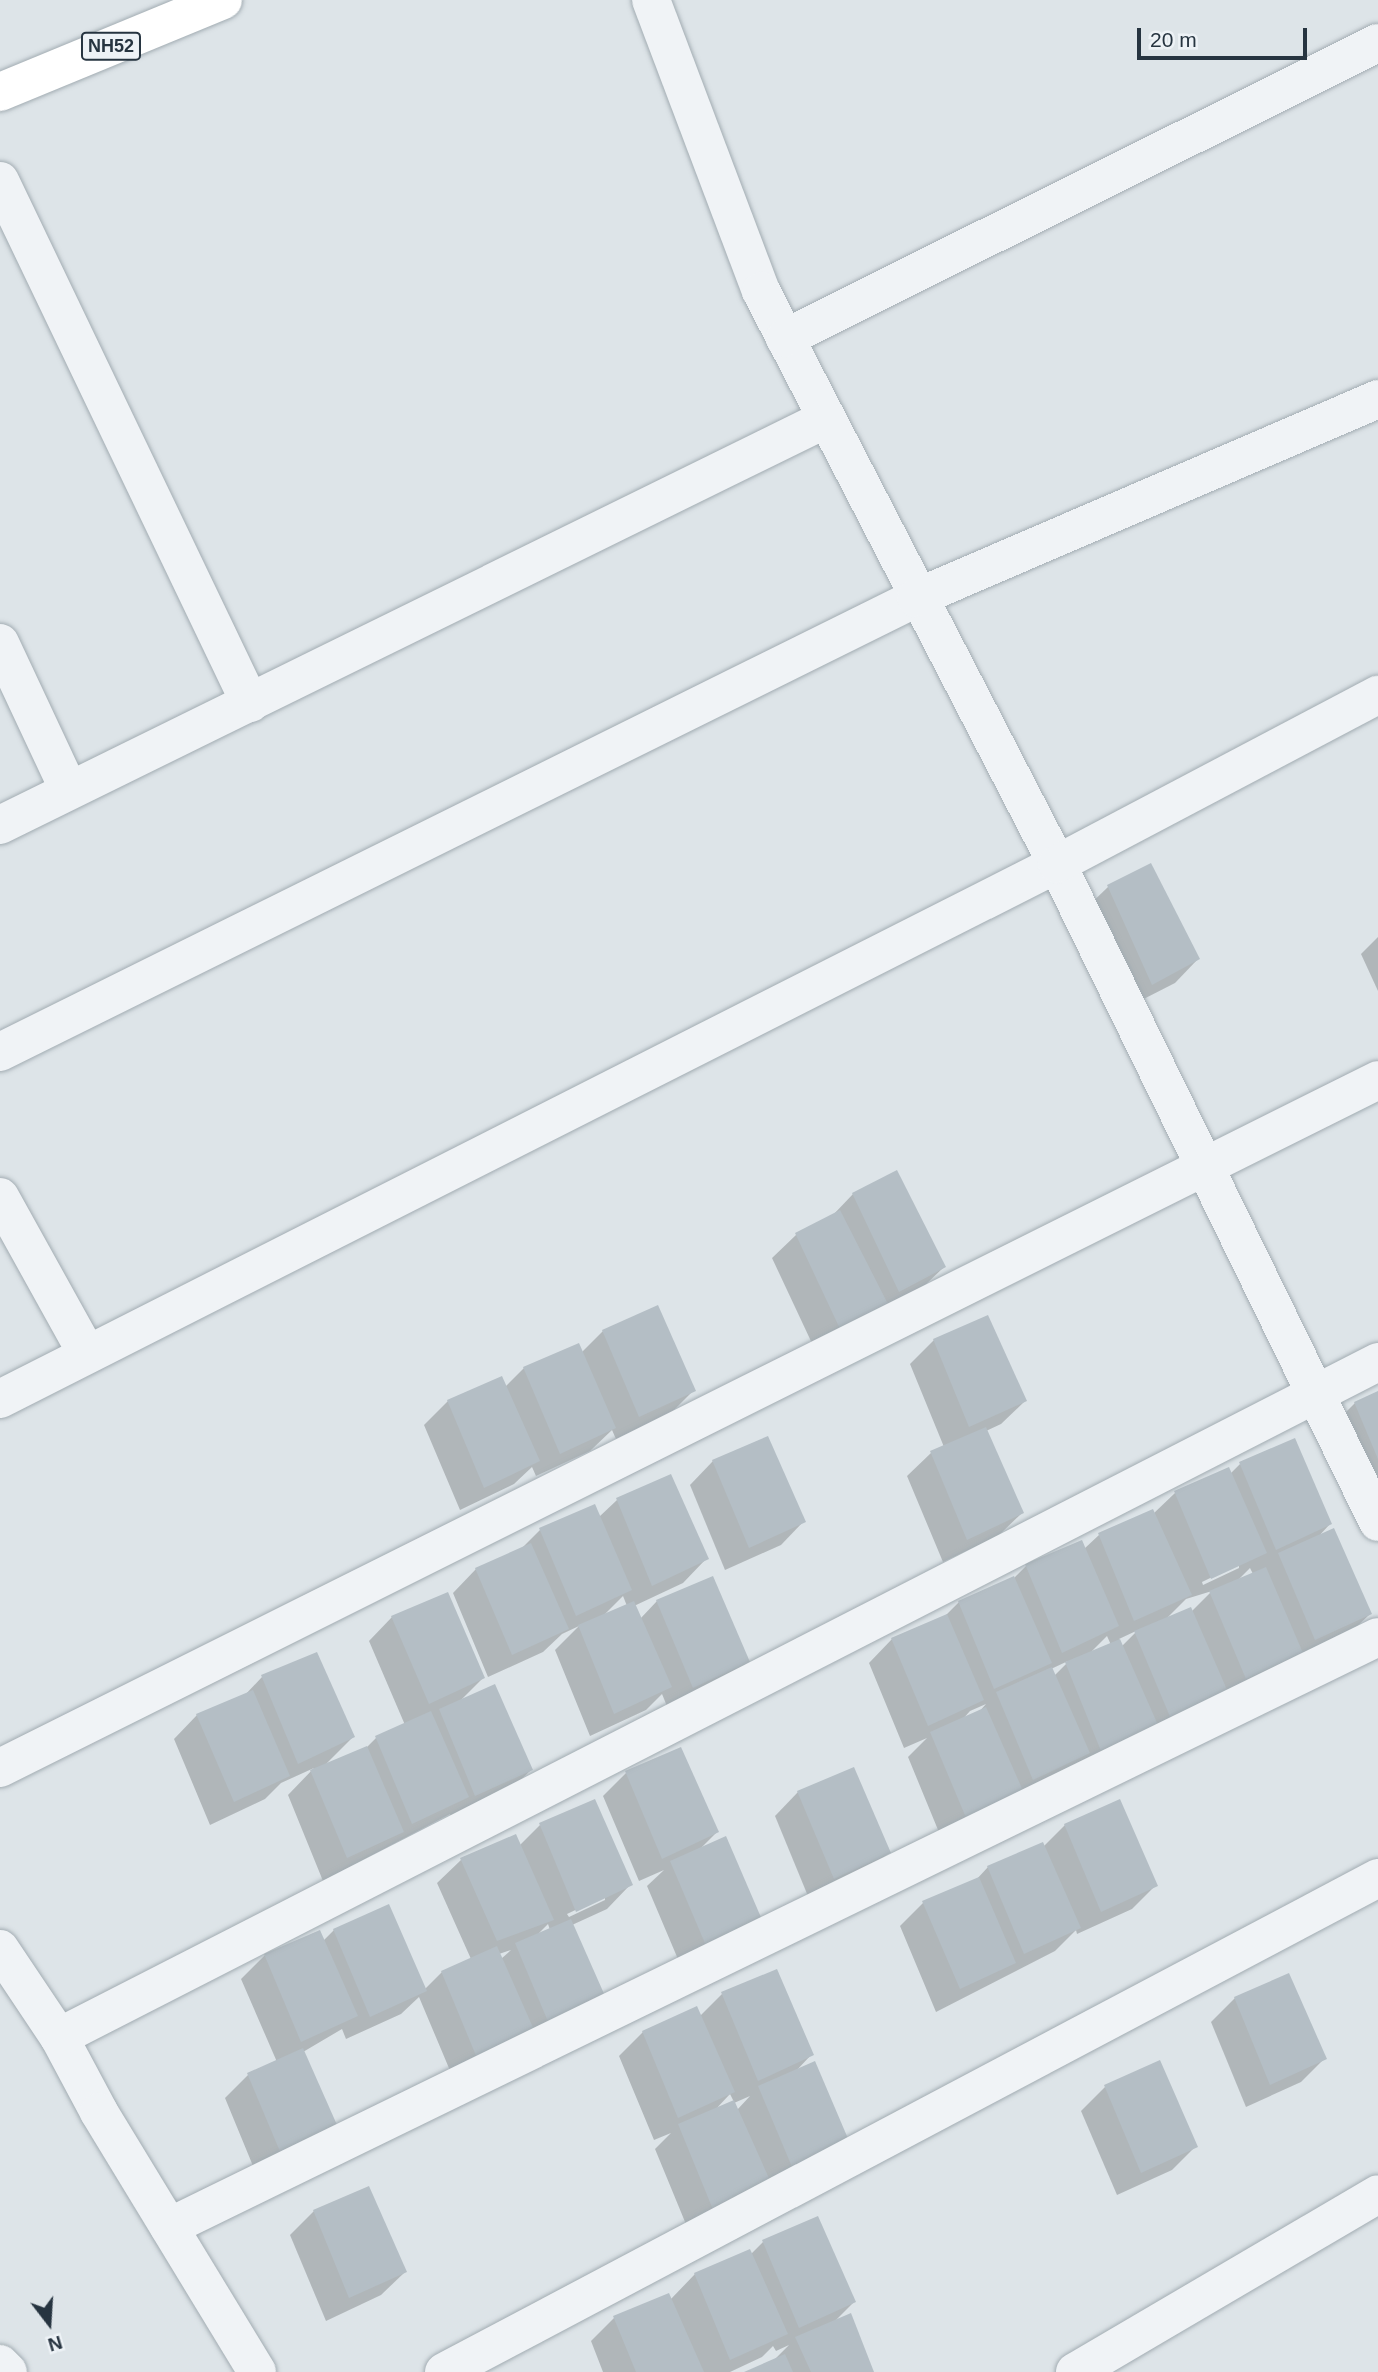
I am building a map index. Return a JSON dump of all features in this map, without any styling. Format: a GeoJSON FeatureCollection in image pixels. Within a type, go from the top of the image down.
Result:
{"type":"FeatureCollection","features":[{"type":"Feature","properties":{"kind":"highway","name":"NH52"},"geometry":{"type":"LineString","coordinates":[[0,92],[223,0]]}},
{"type":"Feature","properties":{"kind":"street"},"geometry":{"type":"LineString","coordinates":[[651,0],[761,291],[916,598],[1056,864],[1378,1522]]}},
{"type":"Feature","properties":{"kind":"street"},"geometry":{"type":"LineString","coordinates":[[785,338],[1378,43]]}},
{"type":"Feature","properties":{"kind":"street"},"geometry":{"type":"LineString","coordinates":[[0,181],[250,703]]}},
{"type":"Feature","properties":{"kind":"street"},"geometry":{"type":"LineString","coordinates":[[0,1052],[916,598],[1378,399]]}},
{"type":"Feature","properties":{"kind":"street"},"geometry":{"type":"LineString","coordinates":[[0,825],[826,419]]}},
{"type":"Feature","properties":{"kind":"street"},"geometry":{"type":"LineString","coordinates":[[0,643],[69,790]]}},
{"type":"Feature","properties":{"kind":"street"},"geometry":{"type":"LineString","coordinates":[[0,1399],[1056,864],[1378,695]]}},
{"type":"Feature","properties":{"kind":"street"},"geometry":{"type":"LineString","coordinates":[[0,1768],[1206,1169],[1378,1080]]}},
{"type":"Feature","properties":{"kind":"street"},"geometry":{"type":"LineString","coordinates":[[0,1197],[87,1354]]}},
{"type":"Feature","properties":{"kind":"street"},"geometry":{"type":"LineString","coordinates":[[60,2037],[1378,1362]]}},
{"type":"Feature","properties":{"kind":"street"},"geometry":{"type":"LineString","coordinates":[[169,2227],[1378,1637]]}},
{"type":"Feature","properties":{"kind":"street"},"geometry":{"type":"LineString","coordinates":[[444,2372],[1378,1878]]}},
{"type":"Feature","properties":{"kind":"street"},"geometry":{"type":"LineString","coordinates":[[0,1949],[60,2037],[169,2227],[257,2372]]}},
{"type":"Feature","properties":{"kind":"street"},"geometry":{"type":"LineString","coordinates":[[1075,2372],[1378,2194]]}},
{"type":"Feature","properties":{"kind":"street"},"geometry":{"type":"LineString","coordinates":[[0,2364],[8,2372]]}},
{"type":"Feature","properties":{"kind":"building"},"geometry":{"type":"Polygon","coordinates":[[[1151,863],[1200,959],[1152,985],[1107,885],[1151,863]]]}},
{"type":"Feature","properties":{"kind":"building"},"geometry":{"type":"Polygon","coordinates":[[[897,1170],[946,1267],[899,1292],[852,1193],[897,1170]]]}},
{"type":"Feature","properties":{"kind":"building"},"geometry":{"type":"Polygon","coordinates":[[[840,1210],[889,1306],[841,1331],[795,1233],[840,1210]]]}},
{"type":"Feature","properties":{"kind":"building"},"geometry":{"type":"Polygon","coordinates":[[[658,1305],[696,1391],[639,1417],[602,1330],[658,1305]]]}},
{"type":"Feature","properties":{"kind":"building"},"geometry":{"type":"Polygon","coordinates":[[[988,1315],[1027,1401],[969,1427],[933,1339],[988,1315]]]}},
{"type":"Feature","properties":{"kind":"building"},"geometry":{"type":"Polygon","coordinates":[[[579,1343],[616,1428],[560,1454],[523,1367],[579,1343]]]}},
{"type":"Feature","properties":{"kind":"building"},"geometry":{"type":"Polygon","coordinates":[[[502,1376],[540,1461],[484,1488],[447,1400],[502,1376]]]}},
{"type":"Feature","properties":{"kind":"building"},"geometry":{"type":"Polygon","coordinates":[[[1378,1391],[1378,1459],[1354,1402],[1378,1391]]]}},
{"type":"Feature","properties":{"kind":"building"},"geometry":{"type":"Polygon","coordinates":[[[986,1427],[1024,1513],[967,1540],[930,1451],[986,1427]]]}},
{"type":"Feature","properties":{"kind":"building"},"geometry":{"type":"Polygon","coordinates":[[[768,1436],[806,1522],[749,1548],[712,1460],[768,1436]]]}},
{"type":"Feature","properties":{"kind":"building"},"geometry":{"type":"Polygon","coordinates":[[[1295,1438],[1332,1524],[1276,1550],[1239,1462],[1295,1438]]]}},
{"type":"Feature","properties":{"kind":"building"},"geometry":{"type":"Polygon","coordinates":[[[1229,1467],[1267,1553],[1211,1579],[1174,1491],[1229,1467]]]}},
{"type":"Feature","properties":{"kind":"building"},"geometry":{"type":"Polygon","coordinates":[[[671,1474],[709,1559],[652,1586],[616,1498],[671,1474]]]}},
{"type":"Feature","properties":{"kind":"building"},"geometry":{"type":"Polygon","coordinates":[[[595,1504],[632,1590],[576,1616],[539,1528],[595,1504]]]}},
{"type":"Feature","properties":{"kind":"building"},"geometry":{"type":"Polygon","coordinates":[[[1153,1509],[1192,1595],[1134,1621],[1098,1533],[1153,1509]]]}},
{"type":"Feature","properties":{"kind":"building"},"geometry":{"type":"Polygon","coordinates":[[[1334,1528],[1372,1614],[1315,1640],[1278,1553],[1334,1528]]]}},
{"type":"Feature","properties":{"kind":"building"},"geometry":{"type":"Polygon","coordinates":[[[1082,1540],[1119,1626],[1062,1653],[1025,1564],[1082,1540]]]}},
{"type":"Feature","properties":{"kind":"building"},"geometry":{"type":"Polygon","coordinates":[[[531,1543],[569,1629],[512,1655],[475,1568],[531,1543]]]}},
{"type":"Feature","properties":{"kind":"building"},"geometry":{"type":"Polygon","coordinates":[[[1266,1567],[1303,1653],[1246,1679],[1209,1591],[1266,1567]]]}},
{"type":"Feature","properties":{"kind":"building"},"geometry":{"type":"Polygon","coordinates":[[[713,1576],[750,1662],[693,1688],[656,1600],[713,1576]]]}},
{"type":"Feature","properties":{"kind":"building"},"geometry":{"type":"Polygon","coordinates":[[[1014,1576],[1052,1663],[994,1689],[958,1601],[1014,1576]]]}},
{"type":"Feature","properties":{"kind":"building"},"geometry":{"type":"Polygon","coordinates":[[[448,1592],[485,1678],[429,1704],[391,1616],[448,1592]]]}},
{"type":"Feature","properties":{"kind":"building"},"geometry":{"type":"Polygon","coordinates":[[[634,1601],[672,1687],[614,1714],[578,1625],[634,1601]]]}},
{"type":"Feature","properties":{"kind":"building"},"geometry":{"type":"Polygon","coordinates":[[[1191,1607],[1228,1692],[1171,1719],[1134,1631],[1191,1607]]]}},
{"type":"Feature","properties":{"kind":"building"},"geometry":{"type":"Polygon","coordinates":[[[947,1614],[984,1700],[928,1726],[891,1638],[947,1614]]]}},
{"type":"Feature","properties":{"kind":"building"},"geometry":{"type":"Polygon","coordinates":[[[1120,1639],[1158,1725],[1101,1751],[1065,1662],[1120,1639]]]}},
{"type":"Feature","properties":{"kind":"building"},"geometry":{"type":"Polygon","coordinates":[[[317,1652],[355,1737],[298,1764],[261,1675],[317,1652]]]}},
{"type":"Feature","properties":{"kind":"building"},"geometry":{"type":"Polygon","coordinates":[[[1052,1667],[1090,1753],[1033,1780],[996,1692],[1052,1667]]]}},
{"type":"Feature","properties":{"kind":"building"},"geometry":{"type":"Polygon","coordinates":[[[495,1684],[533,1770],[475,1796],[439,1709],[495,1684]]]}},
{"type":"Feature","properties":{"kind":"building"},"geometry":{"type":"Polygon","coordinates":[[[253,1690],[290,1776],[234,1802],[196,1714],[253,1690]]]}},
{"type":"Feature","properties":{"kind":"building"},"geometry":{"type":"Polygon","coordinates":[[[986,1707],[1024,1793],[967,1820],[930,1732],[986,1707]]]}},
{"type":"Feature","properties":{"kind":"building"},"geometry":{"type":"Polygon","coordinates":[[[431,1711],[469,1797],[412,1824],[375,1736],[431,1711]]]}},
{"type":"Feature","properties":{"kind":"building"},"geometry":{"type":"Polygon","coordinates":[[[367,1746],[404,1832],[347,1858],[310,1770],[367,1746]]]}},
{"type":"Feature","properties":{"kind":"building"},"geometry":{"type":"Polygon","coordinates":[[[681,1747],[719,1832],[662,1859],[625,1771],[681,1747]]]}},
{"type":"Feature","properties":{"kind":"building"},"geometry":{"type":"Polygon","coordinates":[[[854,1767],[891,1853],[834,1879],[797,1791],[854,1767]]]}},
{"type":"Feature","properties":{"kind":"building"},"geometry":{"type":"Polygon","coordinates":[[[595,1799],[633,1885],[576,1912],[539,1823],[595,1799]]]}},
{"type":"Feature","properties":{"kind":"building"},"geometry":{"type":"Polygon","coordinates":[[[1120,1799],[1158,1886],[1101,1912],[1064,1824],[1120,1799]]]}},
{"type":"Feature","properties":{"kind":"building"},"geometry":{"type":"Polygon","coordinates":[[[516,1834],[554,1920],[497,1941],[460,1858],[516,1834]]]}},
{"type":"Feature","properties":{"kind":"building"},"geometry":{"type":"Polygon","coordinates":[[[726,1836],[763,1922],[707,1948],[670,1861],[726,1836]]]}},
{"type":"Feature","properties":{"kind":"building"},"geometry":{"type":"Polygon","coordinates":[[[1043,1842],[1081,1928],[1024,1954],[987,1866],[1043,1842]]]}},
{"type":"Feature","properties":{"kind":"building"},"geometry":{"type":"Polygon","coordinates":[[[979,1877],[1016,1963],[960,1989],[922,1901],[979,1877]]]}},
{"type":"Feature","properties":{"kind":"building"},"geometry":{"type":"Polygon","coordinates":[[[389,1904],[427,1991],[370,2017],[333,1929],[389,1904]]]}},
{"type":"Feature","properties":{"kind":"building"},"geometry":{"type":"Polygon","coordinates":[[[571,1919],[609,2005],[552,2031],[515,1943],[571,1919]]]}},
{"type":"Feature","properties":{"kind":"building"},"geometry":{"type":"Polygon","coordinates":[[[320,1930],[358,2016],[301,2042],[264,1954],[320,1930]]]}},
{"type":"Feature","properties":{"kind":"building"},"geometry":{"type":"Polygon","coordinates":[[[497,1946],[535,2032],[477,2058],[441,1971],[497,1946]]]}},
{"type":"Feature","properties":{"kind":"building"},"geometry":{"type":"Polygon","coordinates":[[[777,1969],[814,2055],[758,2081],[721,1992],[777,1969]]]}},
{"type":"Feature","properties":{"kind":"building"},"geometry":{"type":"Polygon","coordinates":[[[1289,1973],[1327,2059],[1270,2085],[1234,1997],[1289,1973]]]}},
{"type":"Feature","properties":{"kind":"building"},"geometry":{"type":"Polygon","coordinates":[[[697,2006],[735,2092],[678,2118],[642,2031],[697,2006]]]}},
{"type":"Feature","properties":{"kind":"building"},"geometry":{"type":"Polygon","coordinates":[[[303,2048],[341,2134],[284,2161],[247,2073],[303,2048]]]}},
{"type":"Feature","properties":{"kind":"building"},"geometry":{"type":"Polygon","coordinates":[[[1160,2060],[1198,2147],[1141,2173],[1104,2085],[1160,2060]]]}},
{"type":"Feature","properties":{"kind":"building"},"geometry":{"type":"Polygon","coordinates":[[[815,2061],[852,2148],[795,2174],[758,2086],[815,2061]]]}},
{"type":"Feature","properties":{"kind":"building"},"geometry":{"type":"Polygon","coordinates":[[[734,2100],[772,2185],[714,2212],[678,2124],[734,2100]]]}},
{"type":"Feature","properties":{"kind":"building"},"geometry":{"type":"Polygon","coordinates":[[[369,2186],[407,2272],[349,2298],[313,2210],[369,2186]]]}},
{"type":"Feature","properties":{"kind":"building"},"geometry":{"type":"Polygon","coordinates":[[[818,2216],[856,2302],[799,2328],[762,2240],[818,2216]]]}},
{"type":"Feature","properties":{"kind":"building"},"geometry":{"type":"Polygon","coordinates":[[[750,2249],[788,2334],[730,2360],[694,2273],[750,2249]]]}},
{"type":"Feature","properties":{"kind":"building"},"geometry":{"type":"Polygon","coordinates":[[[669,2293],[704,2372],[636,2372],[613,2316],[669,2293]]]}},
{"type":"Feature","properties":{"kind":"building"},"geometry":{"type":"Polygon","coordinates":[[[851,2313],[874,2372],[811,2372],[795,2337],[851,2313]]]}},
{"type":"Feature","properties":{"kind":"building"},"geometry":{"type":"Polygon","coordinates":[[[785,2354],[793,2372],[744,2372],[785,2354]]]}}]}
